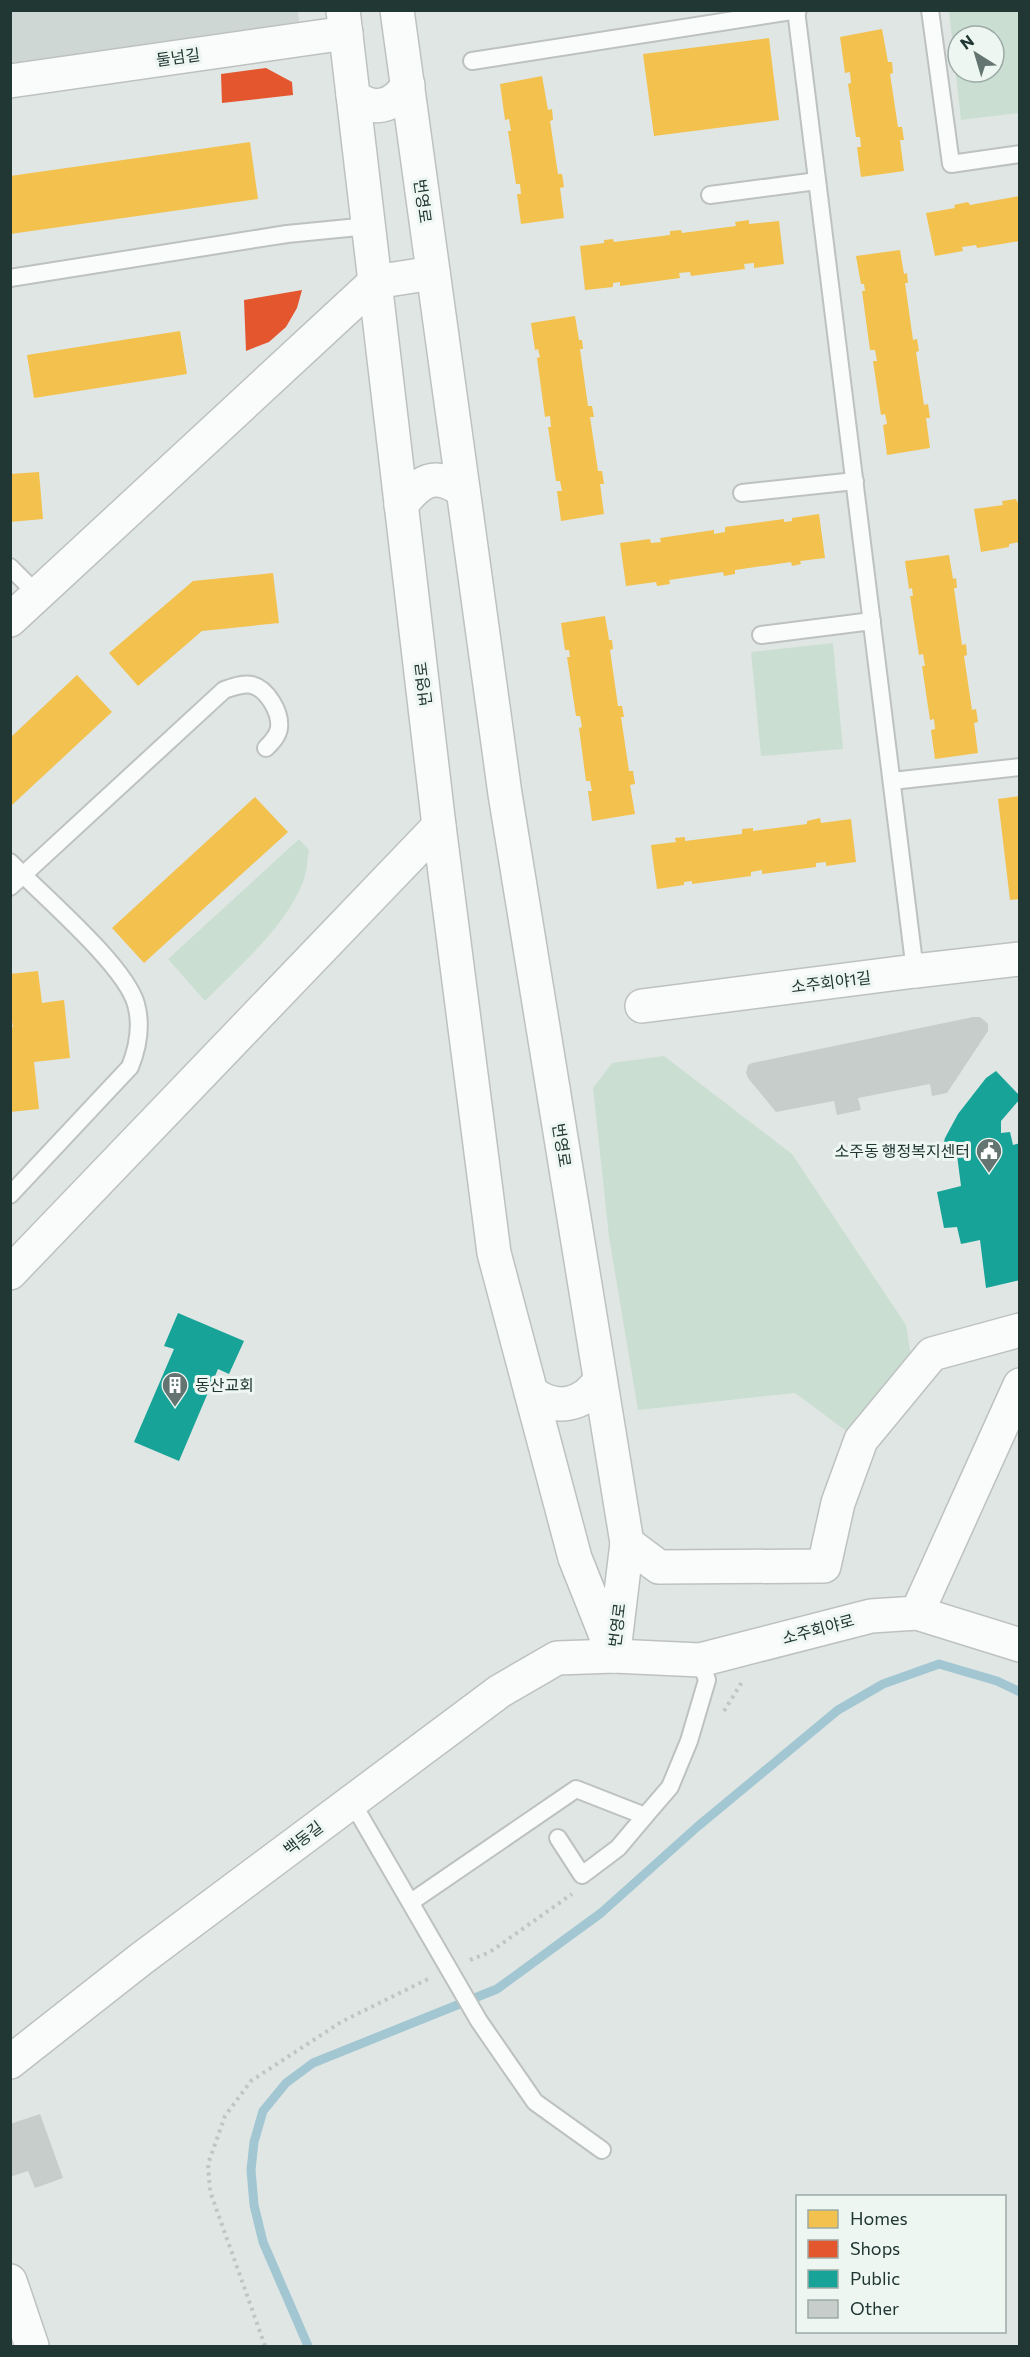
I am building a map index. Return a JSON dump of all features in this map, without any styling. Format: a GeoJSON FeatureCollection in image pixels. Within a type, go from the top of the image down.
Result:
{"type":"FeatureCollection","features":[{"type":"Feature","properties":{"kind":"street","name":"번영로"},"geometry":{"type":"LineString","coordinates":[[397,10],[505,794],[627,1544],[614,1656]]}},
{"type":"Feature","properties":{"kind":"street","name":"번영로"},"geometry":{"type":"LineString","coordinates":[[345,22],[439,826],[494,1253],[575,1558],[614,1656]]}},
{"type":"Feature","properties":{"kind":"street","name":"둘넘길"},"geometry":{"type":"LineString","coordinates":[[10,81],[345,22]]}},
{"type":"Feature","properties":{"kind":"street"},"geometry":{"type":"LineString","coordinates":[[353,95],[362,103],[382,105],[396,99],[408,85]]}},
{"type":"Feature","properties":{"kind":"street"},"geometry":{"type":"LineString","coordinates":[[10,620],[375,282],[433,273]]}},
{"type":"Feature","properties":{"kind":"street"},"geometry":{"type":"LineString","coordinates":[[401,505],[421,484],[433,480],[446,480],[463,490]]}},
{"type":"Feature","properties":{"kind":"street"},"geometry":{"type":"LineString","coordinates":[[10,1274],[439,826]]}},
{"type":"Feature","properties":{"kind":"street","name":"소주회야1길"},"geometry":{"type":"LineString","coordinates":[[642,1006],[1020,959]]}},
{"type":"Feature","properties":{"kind":"street"},"geometry":{"type":"LineString","coordinates":[[627,1544],[659,1567],[824,1566],[838,1503],[861,1440],[933,1354],[1020,1330]]}},
{"type":"Feature","properties":{"kind":"street"},"geometry":{"type":"LineString","coordinates":[[531,1392],[549,1403],[563,1405],[576,1402],[586,1396],[600,1380]]}},
{"type":"Feature","properties":{"kind":"street"},"geometry":{"type":"LineString","coordinates":[[917,1613],[1020,1385]]}},
{"type":"Feature","properties":{"kind":"street","name":"소주회야로"},"geometry":{"type":"LineString","coordinates":[[614,1656],[700,1660],[871,1616],[917,1613],[1020,1645]]}},
{"type":"Feature","properties":{"kind":"street","name":"백동길"},"geometry":{"type":"LineString","coordinates":[[10,2062],[141,1959],[500,1691],[557,1658],[614,1656]]}},
{"type":"Feature","properties":{"kind":"street"},"geometry":{"type":"LineString","coordinates":[[10,2281],[32,2346]]}},
{"type":"Feature","properties":{"kind":"lane"},"geometry":{"type":"LineString","coordinates":[[930,10],[951,164],[1020,154]]}},
{"type":"Feature","properties":{"kind":"lane"},"geometry":{"type":"LineString","coordinates":[[472,60],[797,11],[915,971]]}},
{"type":"Feature","properties":{"kind":"lane"},"geometry":{"type":"LineString","coordinates":[[710,195],[817,181]]}},
{"type":"Feature","properties":{"kind":"lane"},"geometry":{"type":"LineString","coordinates":[[10,278],[287,234],[369,226]]}},
{"type":"Feature","properties":{"kind":"lane"},"geometry":{"type":"LineString","coordinates":[[742,493],[855,481]]}},
{"type":"Feature","properties":{"kind":"lane"},"geometry":{"type":"LineString","coordinates":[[10,567],[37,594]]}},
{"type":"Feature","properties":{"kind":"lane"},"geometry":{"type":"LineString","coordinates":[[760,635],[872,621]]}},
{"type":"Feature","properties":{"kind":"lane"},"geometry":{"type":"LineString","coordinates":[[10,887],[224,690],[238,685],[251,685],[261,689],[270,700],[278,714],[279,728],[275,739],[266,748]]}},
{"type":"Feature","properties":{"kind":"lane"},"geometry":{"type":"LineString","coordinates":[[892,782],[1020,767]]}},
{"type":"Feature","properties":{"kind":"lane"},"geometry":{"type":"LineString","coordinates":[[10,862],[86,938],[127,986],[135,1004],[139,1043],[130,1067],[10,1195]]}},
{"type":"Feature","properties":{"kind":"lane"},"geometry":{"type":"LineString","coordinates":[[558,1838],[582,1875],[618,1848],[670,1787],[688,1741],[707,1680],[700,1660]]}},
{"type":"Feature","properties":{"kind":"lane"},"geometry":{"type":"LineString","coordinates":[[411,1902],[576,1789],[645,1816]]}},
{"type":"Feature","properties":{"kind":"lane"},"geometry":{"type":"LineString","coordinates":[[352,1802],[479,2021],[535,2102],[602,2150]]}},
{"type":"Feature","properties":{"kind":"shaded area"},"geometry":{"type":"Polygon","coordinates":[[[298,10],[299,22],[11,64],[10,11],[298,10]]]}},
{"type":"Feature","properties":{"kind":"green space"},"geometry":{"type":"Polygon","coordinates":[[[949,11],[1019,11],[1019,113],[961,120],[957,84],[1006,84],[1006,24],[950,24],[949,11]]]}},
{"type":"Feature","properties":{"kind":"green space"},"geometry":{"type":"Polygon","coordinates":[[[833,643],[843,749],[761,756],[751,652],[833,643]]]}},
{"type":"Feature","properties":{"kind":"green space"},"geometry":{"type":"Polygon","coordinates":[[[299,839],[309,850],[304,878],[295,899],[260,946],[205,1001],[168,959],[299,839]]]}},
{"type":"Feature","properties":{"kind":"green space"},"geometry":{"type":"Polygon","coordinates":[[[664,1056],[792,1154],[906,1325],[912,1363],[853,1436],[795,1393],[638,1410],[609,1237],[593,1088],[612,1063],[664,1056]]]}},
{"type":"Feature","properties":{"kind":"building: Homes"},"geometry":{"type":"Polygon","coordinates":[[[882,29],[888,62],[892,62],[893,73],[890,74],[898,127],[902,127],[904,140],[900,140],[904,171],[861,177],[857,147],[861,147],[860,137],[856,137],[848,84],[851,83],[850,72],[845,73],[840,37],[882,29]]]}},
{"type":"Feature","properties":{"kind":"building: Homes"},"geometry":{"type":"Polygon","coordinates":[[[769,38],[779,120],[654,136],[643,54],[769,38]]]}},
{"type":"Feature","properties":{"kind":"building: Homes"},"geometry":{"type":"Polygon","coordinates":[[[542,76],[548,110],[552,109],[553,120],[550,121],[558,174],[562,174],[564,187],[560,188],[564,218],[521,224],[517,194],[521,194],[520,184],[516,184],[508,131],[511,131],[509,119],[505,120],[500,84],[542,76]]]}},
{"type":"Feature","properties":{"kind":"building: Homes"},"geometry":{"type":"Polygon","coordinates":[[[250,142],[258,199],[10,234],[10,176],[250,142]]]}},
{"type":"Feature","properties":{"kind":"building: Homes"},"geometry":{"type":"Polygon","coordinates":[[[1020,196],[1020,241],[977,248],[976,245],[962,247],[963,251],[935,256],[926,213],[955,208],[954,205],[968,202],[970,205],[1020,196]]]}},
{"type":"Feature","properties":{"kind":"building: Homes"},"geometry":{"type":"Polygon","coordinates":[[[749,220],[749,224],[779,221],[784,264],[754,268],[754,263],[744,264],[745,269],[691,276],[690,272],[679,273],[680,278],[620,286],[620,282],[613,283],[613,287],[585,290],[580,246],[604,243],[604,240],[613,239],[614,242],[670,235],[670,231],[681,230],[682,233],[736,226],[735,222],[749,220]]]}},
{"type":"Feature","properties":{"kind":"building: Homes"},"geometry":{"type":"Polygon","coordinates":[[[900,250],[904,274],[907,273],[908,283],[905,283],[913,340],[917,339],[919,351],[916,352],[924,405],[928,404],[930,418],[926,418],[930,448],[887,455],[883,425],[887,424],[885,414],[881,415],[873,361],[877,361],[875,350],[870,350],[862,291],[865,291],[864,284],[861,284],[856,256],[900,250]]]}},
{"type":"Feature","properties":{"kind":"building: Homes"},"geometry":{"type":"Polygon","coordinates":[[[575,316],[579,340],[582,340],[583,349],[580,349],[588,406],[592,406],[594,417],[590,417],[598,471],[602,471],[604,484],[600,484],[604,514],[561,521],[557,491],[562,491],[560,481],[556,481],[548,427],[551,427],[550,416],[545,417],[537,358],[540,357],[538,349],[535,350],[531,323],[575,316]]]}},
{"type":"Feature","properties":{"kind":"building: Homes"},"geometry":{"type":"Polygon","coordinates":[[[180,331],[187,374],[34,398],[27,355],[180,331]]]}},
{"type":"Feature","properties":{"kind":"building: Homes"},"geometry":{"type":"Polygon","coordinates":[[[39,472],[43,519],[10,522],[10,474],[39,472]]]}},
{"type":"Feature","properties":{"kind":"building: Homes"},"geometry":{"type":"Polygon","coordinates":[[[1016,499],[1018,503],[1020,502],[1020,542],[1009,544],[1009,547],[981,552],[974,509],[1003,505],[1002,501],[1016,499]]]}},
{"type":"Feature","properties":{"kind":"building: Homes"},"geometry":{"type":"Polygon","coordinates":[[[819,514],[825,558],[800,561],[801,564],[792,566],[791,562],[735,570],[735,574],[724,576],[723,572],[669,580],[670,584],[657,586],[656,582],[626,586],[620,543],[650,539],[651,543],[661,542],[660,538],[714,530],[714,534],[725,532],[725,527],[784,519],[784,522],[792,521],[792,518],[819,514]]]}},
{"type":"Feature","properties":{"kind":"building: Homes"},"geometry":{"type":"Polygon","coordinates":[[[949,555],[953,579],[956,578],[957,588],[954,588],[962,645],[966,644],[967,655],[964,656],[972,710],[976,709],[978,722],[974,723],[978,753],[935,759],[931,730],[935,729],[934,719],[930,720],[922,666],[925,666],[923,654],[919,655],[910,596],[913,596],[912,588],[909,589],[905,561],[949,555]]]}},
{"type":"Feature","properties":{"kind":"building: Homes"},"geometry":{"type":"Polygon","coordinates":[[[273,573],[279,623],[202,631],[138,686],[109,653],[193,581],[273,573]]]}},
{"type":"Feature","properties":{"kind":"building: Homes"},"geometry":{"type":"Polygon","coordinates":[[[605,616],[609,640],[612,640],[613,649],[610,650],[618,706],[622,706],[624,717],[621,717],[629,771],[633,771],[635,784],[630,785],[635,814],[592,821],[588,791],[592,791],[590,781],[586,781],[579,728],[582,727],[580,716],[576,716],[567,657],[570,657],[569,650],[565,650],[561,623],[605,616]]]}},
{"type":"Feature","properties":{"kind":"building: Homes"},"geometry":{"type":"Polygon","coordinates":[[[77,675],[112,712],[12,805],[10,804],[10,738],[77,675]]]}},
{"type":"Feature","properties":{"kind":"building: Homes"},"geometry":{"type":"Polygon","coordinates":[[[1020,796],[1020,899],[1010,900],[998,799],[1020,796]]]}},
{"type":"Feature","properties":{"kind":"building: Homes"},"geometry":{"type":"Polygon","coordinates":[[[255,797],[288,832],[144,963],[112,928],[255,797]]]}},
{"type":"Feature","properties":{"kind":"building: Homes"},"geometry":{"type":"Polygon","coordinates":[[[820,818],[821,823],[851,819],[856,862],[826,866],[826,862],[816,863],[816,867],[762,874],[762,870],[751,872],[751,876],[692,884],[692,881],[684,882],[684,885],[657,889],[651,845],[676,842],[675,838],[685,837],[685,841],[742,834],[742,829],[753,828],[753,831],[807,824],[807,821],[820,818]]]}},
{"type":"Feature","properties":{"kind":"building: Homes"},"geometry":{"type":"Polygon","coordinates":[[[38,971],[42,1003],[64,1000],[70,1058],[34,1062],[39,1109],[10,1112],[10,1027],[13,1027],[10,1010],[10,974],[38,971]]]}},
{"type":"Feature","properties":{"kind":"building: Shops"},"geometry":{"type":"Polygon","coordinates":[[[266,68],[292,82],[293,95],[222,103],[221,74],[266,68]]]}},
{"type":"Feature","properties":{"kind":"building: Shops"},"geometry":{"type":"Polygon","coordinates":[[[302,290],[297,308],[286,327],[269,342],[246,351],[244,300],[302,290]]]}},
{"type":"Feature","properties":{"kind":"building: Public","name":"소주동 행정복지센터"},"geometry":{"type":"Polygon","coordinates":[[[996,1071],[1020,1096],[1020,1099],[1001,1121],[1001,1133],[1010,1132],[1013,1145],[1020,1143],[1020,1280],[986,1288],[980,1240],[961,1244],[957,1227],[944,1228],[937,1192],[961,1186],[957,1155],[938,1161],[945,1138],[958,1114],[986,1078],[996,1071]]]}},
{"type":"Feature","properties":{"kind":"building: Public","name":"동산교회"},"geometry":{"type":"Polygon","coordinates":[[[178,1313],[244,1341],[229,1374],[218,1369],[179,1461],[134,1442],[174,1349],[164,1346],[178,1313]]]}},
{"type":"Feature","properties":{"kind":"building: Other"},"geometry":{"type":"Polygon","coordinates":[[[980,1017],[985,1021],[988,1024],[988,1031],[947,1093],[932,1096],[930,1084],[858,1098],[861,1110],[837,1115],[834,1101],[776,1112],[746,1073],[748,1065],[752,1063],[980,1017]]]}},
{"type":"Feature","properties":{"kind":"building: Other"},"geometry":{"type":"Polygon","coordinates":[[[40,2114],[63,2178],[35,2188],[28,2171],[10,2177],[10,2124],[40,2114]]]}},
{"type":"Feature","properties":{"kind":"waterway"},"geometry":{"type":"LineString","coordinates":[[308,2346],[263,2242],[254,2205],[251,2170],[254,2142],[263,2111],[286,2083],[313,2063],[497,1989],[601,1913],[697,1827],[838,1710],[883,1684],[939,1664],[997,1681],[1020,1692]]}},
{"type":"Feature","properties":{"kind":"place","name":"소주동 행정복지센터"},"geometry":{"type":"Point","coordinates":[989,1174]}},
{"type":"Feature","properties":{"kind":"place","name":"동산교회"},"geometry":{"type":"Point","coordinates":[175,1408]}}]}
